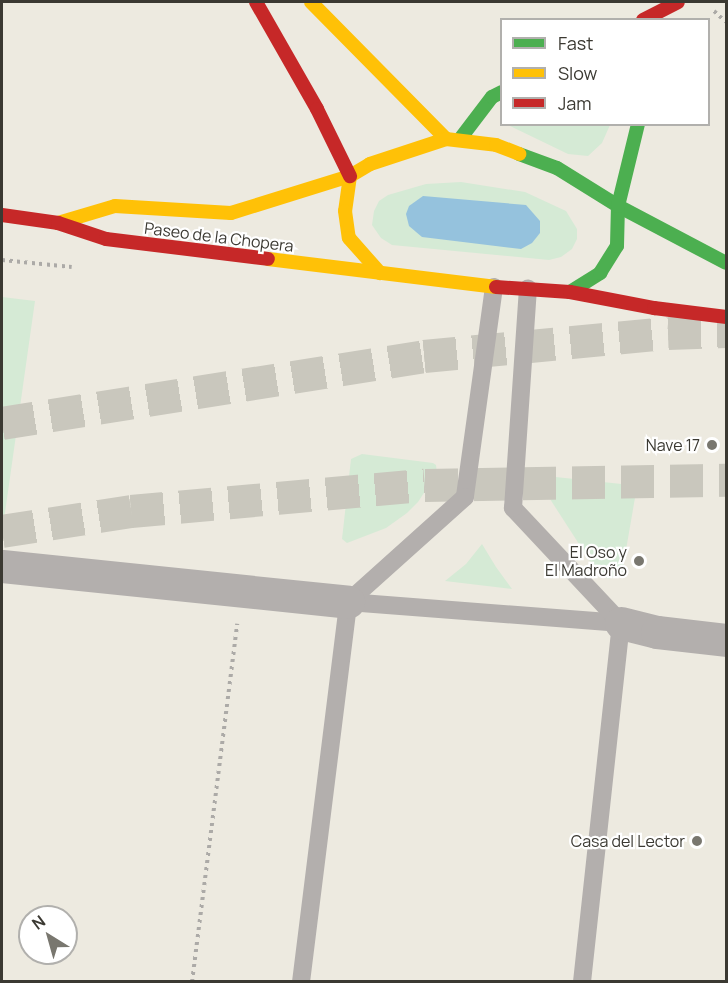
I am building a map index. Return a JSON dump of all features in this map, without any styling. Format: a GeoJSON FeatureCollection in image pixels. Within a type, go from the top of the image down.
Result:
{"type":"FeatureCollection","features":[{"type":"Feature","properties":{"kind":"street"},"geometry":{"type":"LineString","coordinates":[[256,2],[317,109],[350,176],[345,211],[349,238],[380,273]]}},
{"type":"Feature","properties":{"kind":"street"},"geometry":{"type":"LineString","coordinates":[[311,2],[453,139],[496,145],[557,168],[618,206],[726,263]]}},
{"type":"Feature","properties":{"kind":"street"},"geometry":{"type":"LineString","coordinates":[[648,18],[686,4]]}},
{"type":"Feature","properties":{"kind":"street"},"geometry":{"type":"LineString","coordinates":[[453,139],[492,97],[500,93]]}},
{"type":"Feature","properties":{"kind":"street"},"geometry":{"type":"LineString","coordinates":[[570,292],[600,273],[617,246],[618,206],[638,126]]}},
{"type":"Feature","properties":{"kind":"street","name":"Paseo de la Chopera"},"geometry":{"type":"LineString","coordinates":[[58,223],[115,206],[231,213],[350,176],[370,164],[453,139]]}},
{"type":"Feature","properties":{"kind":"street","name":"Paseo de la Chopera"},"geometry":{"type":"LineString","coordinates":[[2,215],[58,223],[106,239],[494,287],[570,292]]}},
{"type":"Feature","properties":{"kind":"street"},"geometry":{"type":"LineString","coordinates":[[570,292],[654,309],[726,317]]}},
{"type":"Feature","properties":{"kind":"street"},"geometry":{"type":"LineString","coordinates":[[2,566],[348,602]]}},
{"type":"Feature","properties":{"kind":"street"},"geometry":{"type":"LineString","coordinates":[[621,623],[657,632],[726,640]]}},
{"type":"Feature","properties":{"kind":"lane"},"geometry":{"type":"LineString","coordinates":[[301,981],[348,602],[465,497],[494,287]]}},
{"type":"Feature","properties":{"kind":"lane"},"geometry":{"type":"LineString","coordinates":[[528,289],[513,508],[621,623],[582,981]]}},
{"type":"Feature","properties":{"kind":"lane"},"geometry":{"type":"LineString","coordinates":[[348,602],[621,623]]}},
{"type":"Feature","properties":{"kind":"path"},"geometry":{"type":"LineString","coordinates":[[714,11],[726,22]]}},
{"type":"Feature","properties":{"kind":"path"},"geometry":{"type":"LineString","coordinates":[[192,981],[241,591]]}},
{"type":"Feature","properties":{"kind":"green space"},"geometry":{"type":"Polygon","coordinates":[[[510,126],[610,126],[602,143],[588,156],[568,154],[510,126]]]}},
{"type":"Feature","properties":{"kind":"green space"},"geometry":{"type":"Polygon","coordinates":[[[461,182],[525,192],[566,211],[577,229],[577,239],[572,249],[561,257],[549,260],[392,245],[381,238],[372,225],[374,211],[379,201],[388,195],[426,184],[461,182]]]}},
{"type":"Feature","properties":{"kind":"green space"},"geometry":{"type":"Polygon","coordinates":[[[2,297],[35,301],[2,534],[2,297]]]}},
{"type":"Feature","properties":{"kind":"green space"},"geometry":{"type":"Polygon","coordinates":[[[362,454],[433,463],[436,465],[437,473],[418,502],[407,513],[386,528],[347,543],[342,539],[351,459],[362,454]]]}},
{"type":"Feature","properties":{"kind":"green space"},"geometry":{"type":"Polygon","coordinates":[[[546,476],[633,487],[636,492],[622,573],[609,579],[599,575],[539,482],[546,476]]]}},
{"type":"Feature","properties":{"kind":"green space"},"geometry":{"type":"Polygon","coordinates":[[[482,544],[512,589],[445,581],[466,564],[482,544]]]}},
{"type":"Feature","properties":{"kind":"water"},"geometry":{"type":"Polygon","coordinates":[[[423,196],[526,205],[540,221],[540,233],[532,243],[521,249],[422,237],[409,226],[406,214],[409,206],[423,196]]]}},
{"type":"Feature","properties":{"kind":"tunnel"},"geometry":{"type":"LineString","coordinates":[[2,423],[424,356],[668,333],[726,331]]}},
{"type":"Feature","properties":{"kind":"tunnel"},"geometry":{"type":"LineString","coordinates":[[2,531],[131,511],[425,485],[726,480]]}},
{"type":"Feature","properties":{"kind":"traffic: fast"},"geometry":{"type":"LineString","coordinates":[[460,139],[492,97],[500,93]]}},
{"type":"Feature","properties":{"kind":"traffic: fast"},"geometry":{"type":"LineString","coordinates":[[570,292],[600,273],[617,246],[618,206],[638,126]]}},
{"type":"Feature","properties":{"kind":"traffic: fast"},"geometry":{"type":"LineString","coordinates":[[519,154],[557,168],[618,206],[726,263]]}},
{"type":"Feature","properties":{"kind":"traffic: slow"},"geometry":{"type":"LineString","coordinates":[[311,2],[446,139]]}},
{"type":"Feature","properties":{"kind":"traffic: slow"},"geometry":{"type":"LineString","coordinates":[[58,223],[115,206],[231,213],[350,176],[370,164],[446,139],[496,145],[519,154]]}},
{"type":"Feature","properties":{"kind":"traffic: slow"},"geometry":{"type":"LineString","coordinates":[[350,176],[345,211],[349,238],[380,273]]}},
{"type":"Feature","properties":{"kind":"traffic: slow"},"geometry":{"type":"LineString","coordinates":[[268,259],[496,287]]}},
{"type":"Feature","properties":{"kind":"traffic: jam"},"geometry":{"type":"LineString","coordinates":[[256,2],[317,109],[350,176]]}},
{"type":"Feature","properties":{"kind":"traffic: jam"},"geometry":{"type":"LineString","coordinates":[[647,18],[678,2]]}},
{"type":"Feature","properties":{"kind":"traffic: jam"},"geometry":{"type":"LineString","coordinates":[[2,215],[58,223],[106,239],[268,259]]}},
{"type":"Feature","properties":{"kind":"traffic: jam"},"geometry":{"type":"LineString","coordinates":[[496,287],[570,292],[654,308],[726,317]]}},
{"type":"Feature","properties":{"kind":"place","name":"Nave 17"},"geometry":{"type":"Point","coordinates":[712,445]}},
{"type":"Feature","properties":{"kind":"place","name":"El Oso y El Madroño"},"geometry":{"type":"Point","coordinates":[639,561]}},
{"type":"Feature","properties":{"kind":"place","name":"Casa del Lector"},"geometry":{"type":"Point","coordinates":[697,841]}}]}
